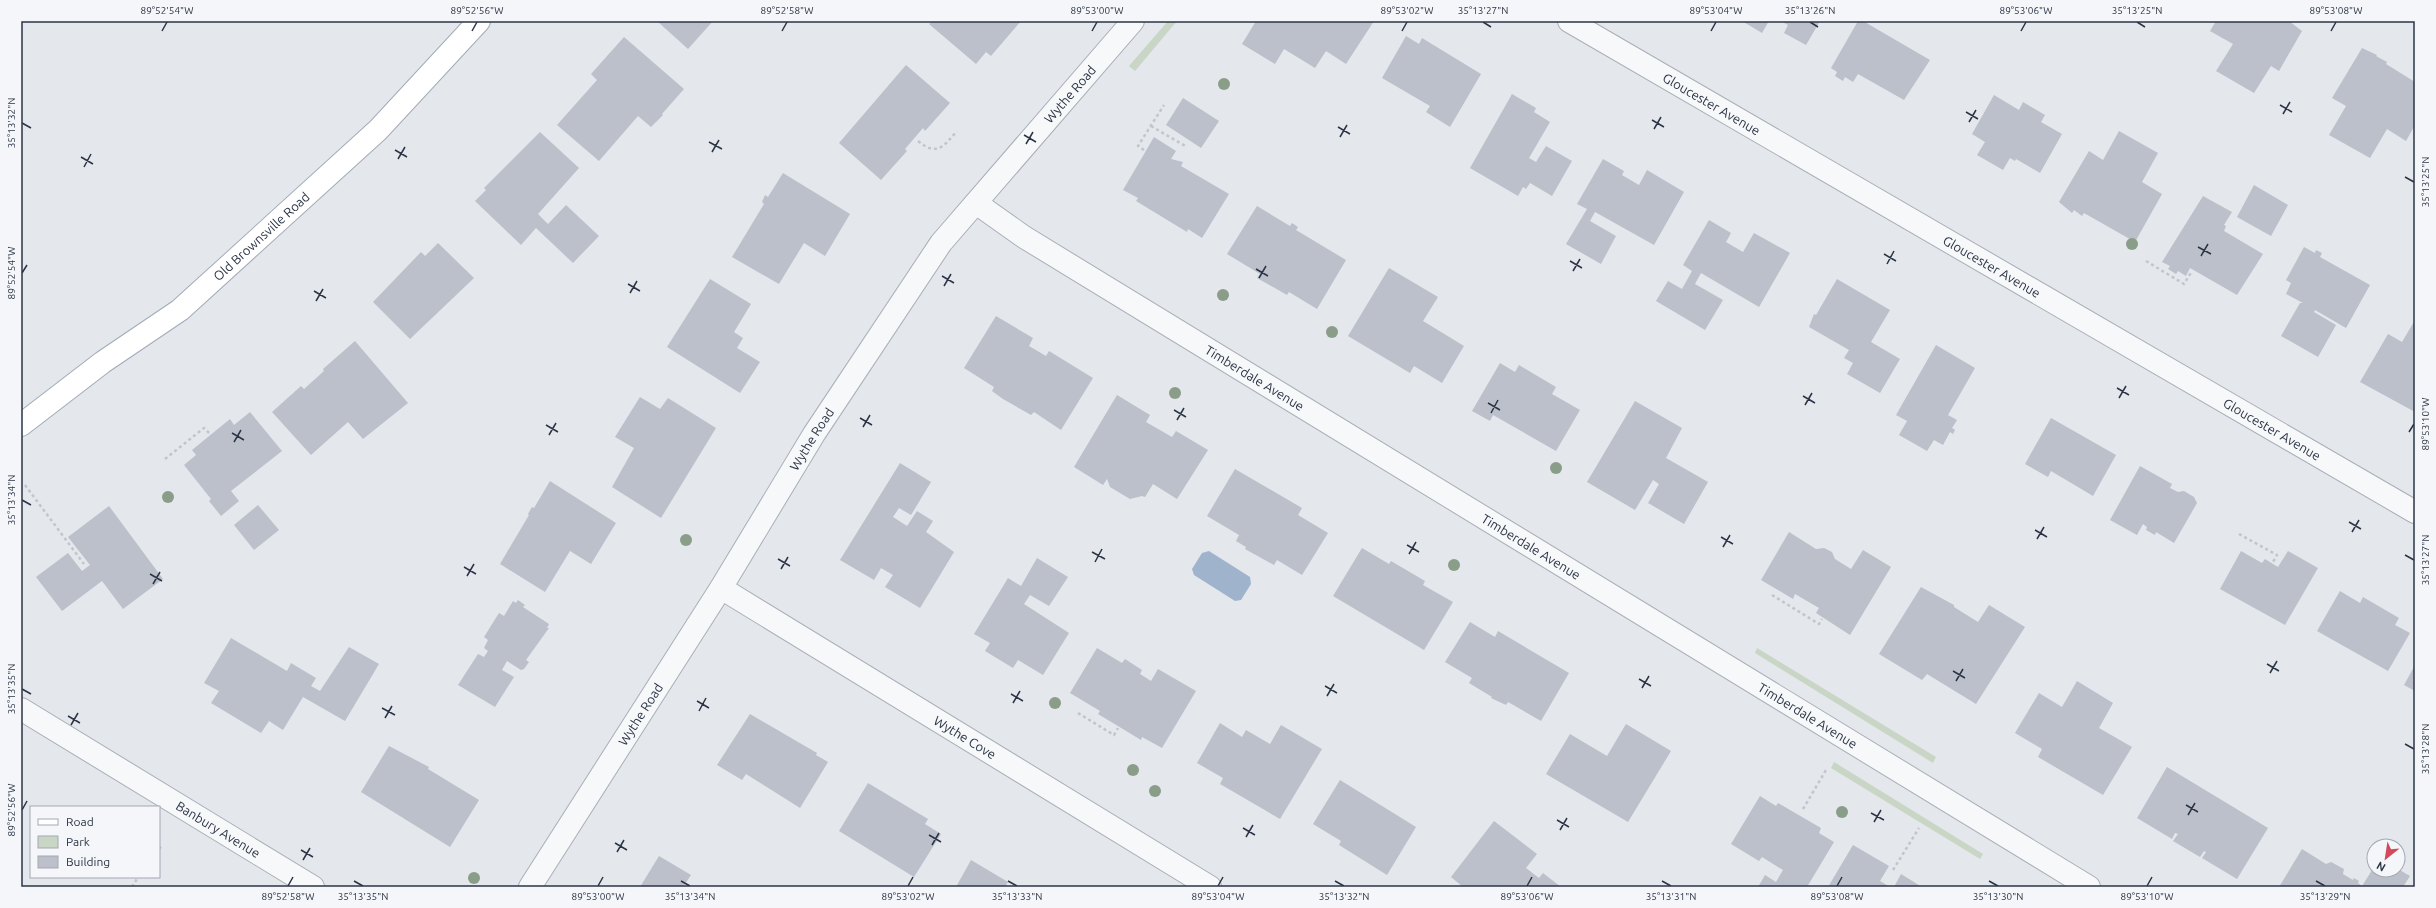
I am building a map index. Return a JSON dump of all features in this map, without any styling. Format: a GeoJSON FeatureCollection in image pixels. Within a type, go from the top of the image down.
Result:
{"type":"FeatureCollection","features":[{"type":"Feature","properties":{"kind":"main road","name":"Old Brownsville Road"},"geometry":{"type":"LineString","coordinates":[[21,425],[103,362],[186,304],[378,130],[479,21]]}},
{"type":"Feature","properties":{"kind":"street","name":"Wythe Road"},"geometry":{"type":"LineString","coordinates":[[530,887],[721,588],[823,421],[941,243],[1133,21]]}},
{"type":"Feature","properties":{"kind":"street","name":"Gloucester Avenue"},"geometry":{"type":"LineString","coordinates":[[1569,21],[2415,512]]}},
{"type":"Feature","properties":{"kind":"street","name":"Timberdale Avenue"},"geometry":{"type":"LineString","coordinates":[[976,203],[1024,237],[2089,887]]}},
{"type":"Feature","properties":{"kind":"street","name":"Wythe Cove"},"geometry":{"type":"LineString","coordinates":[[721,588],[1210,887]]}},
{"type":"Feature","properties":{"kind":"street","name":"Banbury Avenue"},"geometry":{"type":"LineString","coordinates":[[21,709],[303,885]]}},
{"type":"Feature","properties":{"kind":"path"},"geometry":{"type":"LineString","coordinates":[[1144,150],[1138,146],[1164,105]]}},
{"type":"Feature","properties":{"kind":"path"},"geometry":{"type":"LineString","coordinates":[[1151,126],[1187,147]]}},
{"type":"Feature","properties":{"kind":"path"},"geometry":{"type":"LineString","coordinates":[[918,141],[925,147],[936,149],[942,148],[957,131]]}},
{"type":"Feature","properties":{"kind":"path"},"geometry":{"type":"LineString","coordinates":[[2146,261],[2184,284],[2192,271]]}},
{"type":"Feature","properties":{"kind":"path"},"geometry":{"type":"LineString","coordinates":[[165,459],[204,428],[209,433]]}},
{"type":"Feature","properties":{"kind":"path"},"geometry":{"type":"LineString","coordinates":[[25,485],[84,564]]}},
{"type":"Feature","properties":{"kind":"path"},"geometry":{"type":"LineString","coordinates":[[2239,534],[2277,555],[2273,562]]}},
{"type":"Feature","properties":{"kind":"path"},"geometry":{"type":"LineString","coordinates":[[1772,595],[1819,624],[1822,619]]}},
{"type":"Feature","properties":{"kind":"path"},"geometry":{"type":"LineString","coordinates":[[1078,712],[1114,734],[1118,728]]}},
{"type":"Feature","properties":{"kind":"path"},"geometry":{"type":"LineString","coordinates":[[1803,809],[1826,770]]}},
{"type":"Feature","properties":{"kind":"path"},"geometry":{"type":"LineString","coordinates":[[1893,870],[1919,828]]}},
{"type":"Feature","properties":{"kind":"path"},"geometry":{"type":"LineString","coordinates":[[132,887],[137,878]]}},
{"type":"Feature","properties":{"kind":"green space"},"geometry":{"type":"Polygon","coordinates":[[[1168,21],[1177,21],[1135,71],[1129,66],[1168,21]]]}},
{"type":"Feature","properties":{"kind":"green space"},"geometry":{"type":"Polygon","coordinates":[[[1757,648],[1936,757],[1933,763],[1755,653],[1757,648]]]}},
{"type":"Feature","properties":{"kind":"green space"},"geometry":{"type":"Polygon","coordinates":[[[1834,762],[1983,854],[1980,859],[1831,768],[1834,762]]]}},
{"type":"Feature","properties":{"kind":"water"},"geometry":{"type":"Polygon","coordinates":[[[1209,551],[1250,577],[1251,584],[1241,600],[1235,601],[1194,575],[1192,569],[1202,553],[1209,551]]]}},
{"type":"Feature","properties":{"kind":"building"},"geometry":{"type":"Polygon","coordinates":[[[657,21],[713,21],[688,49],[657,21]]]}},
{"type":"Feature","properties":{"kind":"building"},"geometry":{"type":"Polygon","coordinates":[[[932,21],[1021,21],[991,56],[986,52],[976,64],[929,24],[932,21]]]}},
{"type":"Feature","properties":{"kind":"building"},"geometry":{"type":"Polygon","coordinates":[[[1256,21],[1374,21],[1346,64],[1326,51],[1315,68],[1284,49],[1275,64],[1242,44],[1256,21]]]}},
{"type":"Feature","properties":{"kind":"building"},"geometry":{"type":"Polygon","coordinates":[[[1742,21],[1769,21],[1762,33],[1742,21]]]}},
{"type":"Feature","properties":{"kind":"building"},"geometry":{"type":"Polygon","coordinates":[[[1781,21],[1820,21],[1806,45],[1784,33],[1788,25],[1781,21]]]}},
{"type":"Feature","properties":{"kind":"building"},"geometry":{"type":"Polygon","coordinates":[[[1858,21],[1863,21],[1930,60],[1904,100],[1858,74],[1853,82],[1845,77],[1843,81],[1835,76],[1837,72],[1831,68],[1858,21]]]}},
{"type":"Feature","properties":{"kind":"building"},"geometry":{"type":"Polygon","coordinates":[[[2216,21],[2289,21],[2302,31],[2279,71],[2271,66],[2254,93],[2216,71],[2233,44],[2210,31],[2216,21]]]}},
{"type":"Feature","properties":{"kind":"building"},"geometry":{"type":"Polygon","coordinates":[[[1406,36],[1419,44],[1422,38],[1481,74],[1450,127],[1426,112],[1430,106],[1382,78],[1406,36]]]}},
{"type":"Feature","properties":{"kind":"building"},"geometry":{"type":"Polygon","coordinates":[[[624,37],[684,89],[651,127],[638,116],[599,161],[557,125],[597,80],[591,74],[624,37]]]}},
{"type":"Feature","properties":{"kind":"building"},"geometry":{"type":"Polygon","coordinates":[[[2362,48],[2377,55],[2376,56],[2387,62],[2386,64],[2415,82],[2415,125],[2406,141],[2387,129],[2370,158],[2329,135],[2346,106],[2332,98],[2362,48]]]}},
{"type":"Feature","properties":{"kind":"building"},"geometry":{"type":"Polygon","coordinates":[[[906,65],[950,103],[925,131],[923,128],[905,149],[907,151],[881,180],[839,143],[906,65]]]}},
{"type":"Feature","properties":{"kind":"building"},"geometry":{"type":"Polygon","coordinates":[[[1512,94],[1536,108],[1534,112],[1550,122],[1529,158],[1536,162],[1546,146],[1572,161],[1552,196],[1530,183],[1526,189],[1523,187],[1518,196],[1470,168],[1512,94]]]}},
{"type":"Feature","properties":{"kind":"building"},"geometry":{"type":"Polygon","coordinates":[[[1994,95],[2019,110],[2023,102],[2045,115],[2041,122],[2062,134],[2040,173],[2016,159],[2015,161],[2010,158],[2003,170],[1977,155],[1985,142],[1972,134],[1994,95]]]}},
{"type":"Feature","properties":{"kind":"building"},"geometry":{"type":"Polygon","coordinates":[[[1183,98],[1219,121],[1201,148],[1166,125],[1183,98]]]}},
{"type":"Feature","properties":{"kind":"building"},"geometry":{"type":"Polygon","coordinates":[[[2119,131],[2158,153],[2142,182],[2162,194],[2135,242],[2084,213],[2082,216],[2074,210],[2072,213],[2059,202],[2089,151],[2103,160],[2119,131]]]}},
{"type":"Feature","properties":{"kind":"building"},"geometry":{"type":"Polygon","coordinates":[[[540,132],[579,168],[538,214],[548,224],[566,205],[599,236],[573,263],[536,228],[521,245],[475,201],[486,190],[484,188],[540,132]]]}},
{"type":"Feature","properties":{"kind":"building"},"geometry":{"type":"Polygon","coordinates":[[[1154,137],[1176,151],[1171,159],[1183,162],[1181,166],[1229,194],[1202,238],[1188,229],[1187,232],[1136,201],[1138,198],[1123,190],[1154,137]]]}},
{"type":"Feature","properties":{"kind":"building"},"geometry":{"type":"Polygon","coordinates":[[[1603,159],[1624,171],[1622,175],[1639,185],[1647,170],[1684,192],[1654,245],[1595,212],[1590,221],[1616,236],[1601,264],[1566,244],[1587,209],[1577,204],[1603,159]]]}},
{"type":"Feature","properties":{"kind":"building"},"geometry":{"type":"Polygon","coordinates":[[[783,173],[850,214],[825,256],[804,243],[779,284],[732,257],[764,204],[762,202],[765,195],[768,197],[783,173]]]}},
{"type":"Feature","properties":{"kind":"building"},"geometry":{"type":"Polygon","coordinates":[[[2254,185],[2288,205],[2271,236],[2237,217],[2254,185]]]}},
{"type":"Feature","properties":{"kind":"building"},"geometry":{"type":"Polygon","coordinates":[[[2203,196],[2232,212],[2224,225],[2226,226],[2224,231],[2263,254],[2237,295],[2190,268],[2186,276],[2178,271],[2176,274],[2168,269],[2170,266],[2162,262],[2203,196]]]}},
{"type":"Feature","properties":{"kind":"building"},"geometry":{"type":"Polygon","coordinates":[[[1257,206],[1290,226],[1292,223],[1298,227],[1296,230],[1346,260],[1317,309],[1289,292],[1287,295],[1257,278],[1260,274],[1227,254],[1257,206]]]}},
{"type":"Feature","properties":{"kind":"building"},"geometry":{"type":"Polygon","coordinates":[[[1709,220],[1731,233],[1726,242],[1743,252],[1754,233],[1790,253],[1759,307],[1701,273],[1695,284],[1723,300],[1705,330],[1656,301],[1668,281],[1682,289],[1692,271],[1683,265],[1709,220]]]}},
{"type":"Feature","properties":{"kind":"building"},"geometry":{"type":"Polygon","coordinates":[[[438,243],[474,278],[410,339],[373,302],[421,252],[425,256],[438,243]]]}},
{"type":"Feature","properties":{"kind":"building"},"geometry":{"type":"Polygon","coordinates":[[[2304,247],[2315,253],[2316,250],[2322,253],[2320,257],[2370,285],[2346,328],[2315,310],[2314,312],[2336,325],[2318,357],[2281,336],[2300,303],[2303,303],[2286,294],[2291,283],[2286,280],[2304,247]]]}},
{"type":"Feature","properties":{"kind":"building"},"geometry":{"type":"Polygon","coordinates":[[[1389,268],[1438,297],[1423,321],[1464,346],[1442,383],[1414,366],[1410,373],[1348,336],[1389,268]]]}},
{"type":"Feature","properties":{"kind":"building"},"geometry":{"type":"Polygon","coordinates":[[[710,279],[751,304],[734,332],[743,338],[737,348],[760,362],[740,393],[667,347],[710,279]]]}},
{"type":"Feature","properties":{"kind":"building"},"geometry":{"type":"Polygon","coordinates":[[[1837,279],[1890,310],[1871,342],[1900,359],[1880,393],[1847,374],[1853,363],[1844,358],[1849,350],[1809,327],[1814,314],[1816,315],[1837,279]]]}},
{"type":"Feature","properties":{"kind":"building"},"geometry":{"type":"Polygon","coordinates":[[[996,316],[1033,338],[1029,346],[1046,356],[1049,351],[1093,378],[1061,430],[1034,412],[1031,415],[1003,399],[992,391],[994,387],[964,368],[996,316]]]}},
{"type":"Feature","properties":{"kind":"building"},"geometry":{"type":"Polygon","coordinates":[[[2415,320],[2415,412],[2360,382],[2388,334],[2402,342],[2415,320]]]}},
{"type":"Feature","properties":{"kind":"building"},"geometry":{"type":"Polygon","coordinates":[[[355,341],[408,403],[363,439],[348,422],[311,455],[272,412],[301,386],[304,389],[324,371],[323,369],[355,341]]]}},
{"type":"Feature","properties":{"kind":"building"},"geometry":{"type":"Polygon","coordinates":[[[1936,345],[1975,368],[1948,415],[1957,420],[1952,428],[1955,430],[1953,434],[1950,432],[1943,445],[1934,440],[1927,451],[1899,435],[1907,421],[1896,415],[1936,345]]]}},
{"type":"Feature","properties":{"kind":"building"},"geometry":{"type":"Polygon","coordinates":[[[1500,363],[1515,372],[1519,365],[1556,387],[1552,394],[1580,410],[1556,451],[1493,415],[1490,421],[1472,411],[1500,363]]]}},
{"type":"Feature","properties":{"kind":"building"},"geometry":{"type":"Polygon","coordinates":[[[1117,395],[1150,415],[1146,422],[1172,437],[1176,431],[1208,450],[1177,499],[1153,484],[1145,497],[1142,496],[1130,499],[1110,487],[1107,479],[1103,485],[1074,467],[1117,395]]]}},
{"type":"Feature","properties":{"kind":"building"},"geometry":{"type":"Polygon","coordinates":[[[640,397],[660,409],[668,398],[716,428],[661,518],[612,487],[634,448],[615,437],[640,397]]]}},
{"type":"Feature","properties":{"kind":"building"},"geometry":{"type":"Polygon","coordinates":[[[1635,401],[1682,428],[1666,458],[1708,482],[1684,524],[1648,503],[1659,484],[1653,480],[1635,510],[1587,482],[1635,401]]]}},
{"type":"Feature","properties":{"kind":"building"},"geometry":{"type":"Polygon","coordinates":[[[250,412],[282,451],[231,491],[239,501],[221,516],[209,501],[211,499],[184,465],[196,455],[192,450],[230,419],[234,425],[250,412]]]}},
{"type":"Feature","properties":{"kind":"building"},"geometry":{"type":"Polygon","coordinates":[[[2051,418],[2116,455],[2093,496],[2051,471],[2048,477],[2025,464],[2051,418]]]}},
{"type":"Feature","properties":{"kind":"building"},"geometry":{"type":"Polygon","coordinates":[[[900,463],[931,482],[911,515],[899,508],[893,517],[907,526],[917,511],[933,521],[926,532],[954,552],[920,608],[885,587],[893,575],[881,568],[874,580],[840,560],[900,463]]]}},
{"type":"Feature","properties":{"kind":"building"},"geometry":{"type":"Polygon","coordinates":[[[2140,466],[2172,484],[2170,488],[2178,492],[2184,491],[2194,497],[2197,503],[2174,543],[2156,532],[2155,535],[2146,530],[2147,527],[2143,524],[2137,535],[2110,520],[2140,466]]]}},
{"type":"Feature","properties":{"kind":"building"},"geometry":{"type":"Polygon","coordinates":[[[1235,469],[1302,508],[1298,515],[1328,533],[1302,575],[1277,560],[1274,565],[1245,549],[1246,547],[1236,541],[1239,535],[1207,516],[1235,469]]]}},
{"type":"Feature","properties":{"kind":"building"},"geometry":{"type":"Polygon","coordinates":[[[550,481],[616,523],[591,564],[570,551],[545,592],[500,564],[529,515],[528,514],[532,507],[534,508],[550,481]]]}},
{"type":"Feature","properties":{"kind":"building"},"geometry":{"type":"Polygon","coordinates":[[[258,505],[279,530],[254,550],[234,525],[258,505]]]}},
{"type":"Feature","properties":{"kind":"building"},"geometry":{"type":"Polygon","coordinates":[[[109,506],[163,579],[123,609],[102,581],[62,611],[36,577],[68,553],[82,571],[90,565],[68,537],[109,506]]]}},
{"type":"Feature","properties":{"kind":"building"},"geometry":{"type":"Polygon","coordinates":[[[1789,532],[1816,549],[1824,548],[1832,552],[1835,559],[1851,569],[1863,550],[1891,567],[1850,635],[1816,613],[1819,608],[1795,594],[1793,599],[1761,580],[1789,532]]]}},
{"type":"Feature","properties":{"kind":"building"},"geometry":{"type":"Polygon","coordinates":[[[1362,548],[1389,564],[1391,561],[1425,581],[1423,585],[1453,602],[1424,650],[1333,596],[1362,548]]]}},
{"type":"Feature","properties":{"kind":"building"},"geometry":{"type":"Polygon","coordinates":[[[2241,551],[2262,563],[2265,559],[2278,567],[2288,551],[2318,568],[2285,625],[2220,589],[2241,551]]]}},
{"type":"Feature","properties":{"kind":"building"},"geometry":{"type":"Polygon","coordinates":[[[1037,558],[1068,577],[1049,606],[1030,595],[1024,604],[1069,633],[1043,675],[1018,660],[1013,668],[985,651],[990,643],[974,634],[1008,578],[1021,586],[1037,558]]]}},
{"type":"Feature","properties":{"kind":"building"},"geometry":{"type":"Polygon","coordinates":[[[1921,587],[1954,605],[1954,607],[1978,622],[1989,605],[2025,627],[1976,704],[1927,674],[1922,680],[1879,654],[1921,587]]]}},
{"type":"Feature","properties":{"kind":"building"},"geometry":{"type":"Polygon","coordinates":[[[2340,591],[2360,603],[2363,597],[2399,618],[2395,625],[2410,633],[2388,671],[2317,631],[2340,591]]]}},
{"type":"Feature","properties":{"kind":"building"},"geometry":{"type":"Polygon","coordinates":[[[518,600],[525,605],[523,607],[549,624],[547,628],[549,628],[526,660],[529,662],[524,669],[521,670],[507,661],[502,670],[514,677],[495,707],[458,685],[478,654],[484,657],[488,651],[484,648],[488,640],[484,637],[499,613],[504,616],[513,601],[516,603],[518,600]]]}},
{"type":"Feature","properties":{"kind":"building"},"geometry":{"type":"Polygon","coordinates":[[[1470,622],[1495,637],[1498,631],[1569,673],[1541,721],[1508,702],[1506,705],[1491,698],[1492,697],[1469,683],[1472,678],[1445,662],[1470,622]]]}},
{"type":"Feature","properties":{"kind":"building"},"geometry":{"type":"Polygon","coordinates":[[[231,638],[287,671],[291,663],[316,678],[311,686],[320,691],[349,647],[379,664],[345,721],[303,697],[283,730],[269,721],[261,733],[211,703],[219,691],[204,683],[231,638]]]}},
{"type":"Feature","properties":{"kind":"building"},"geometry":{"type":"Polygon","coordinates":[[[1097,648],[1122,663],[1125,659],[1142,670],[1140,674],[1151,681],[1158,669],[1196,691],[1162,748],[1142,737],[1141,740],[1098,714],[1100,711],[1070,693],[1097,648]]]}},
{"type":"Feature","properties":{"kind":"building"},"geometry":{"type":"Polygon","coordinates":[[[2415,665],[2415,691],[2404,685],[2415,665]]]}},
{"type":"Feature","properties":{"kind":"building"},"geometry":{"type":"Polygon","coordinates":[[[2077,681],[2113,703],[2099,728],[2132,747],[2103,795],[2038,757],[2042,749],[2015,733],[2039,693],[2062,707],[2077,681]]]}},
{"type":"Feature","properties":{"kind":"building"},"geometry":{"type":"Polygon","coordinates":[[[750,714],[817,753],[816,755],[828,762],[800,808],[746,774],[742,780],[717,765],[750,714]]]}},
{"type":"Feature","properties":{"kind":"building"},"geometry":{"type":"Polygon","coordinates":[[[1220,723],[1242,737],[1246,730],[1270,744],[1281,725],[1322,749],[1280,819],[1220,784],[1223,778],[1197,763],[1220,723]]]}},
{"type":"Feature","properties":{"kind":"building"},"geometry":{"type":"Polygon","coordinates":[[[1626,724],[1671,751],[1628,822],[1546,774],[1570,734],[1607,756],[1626,724]]]}},
{"type":"Feature","properties":{"kind":"building"},"geometry":{"type":"Polygon","coordinates":[[[389,746],[429,767],[428,769],[479,800],[450,847],[361,792],[389,746]]]}},
{"type":"Feature","properties":{"kind":"building"},"geometry":{"type":"Polygon","coordinates":[[[2167,767],[2268,828],[2237,879],[2202,858],[2206,852],[2204,851],[2200,857],[2173,841],[2178,834],[2175,833],[2172,839],[2137,818],[2167,767]]]}},
{"type":"Feature","properties":{"kind":"building"},"geometry":{"type":"Polygon","coordinates":[[[1340,780],[1416,827],[1387,875],[1339,845],[1341,841],[1313,824],[1340,780]]]}},
{"type":"Feature","properties":{"kind":"building"},"geometry":{"type":"Polygon","coordinates":[[[868,783],[928,819],[925,824],[941,834],[914,877],[839,831],[868,783]]]}},
{"type":"Feature","properties":{"kind":"building"},"geometry":{"type":"Polygon","coordinates":[[[1760,796],[1776,806],[1778,803],[1821,828],[1819,833],[1834,842],[1807,887],[1758,887],[1765,875],[1776,882],[1783,870],[1762,857],[1759,861],[1731,844],[1760,796]]]}},
{"type":"Feature","properties":{"kind":"building"},"geometry":{"type":"Polygon","coordinates":[[[1494,821],[1537,854],[1526,868],[1539,878],[1543,873],[1561,887],[1463,887],[1451,877],[1494,821]]]}},
{"type":"Feature","properties":{"kind":"building"},"geometry":{"type":"Polygon","coordinates":[[[1853,845],[1889,866],[1880,881],[1890,887],[1828,887],[1853,845]]]}},
{"type":"Feature","properties":{"kind":"building"},"geometry":{"type":"Polygon","coordinates":[[[2302,849],[2326,864],[2331,862],[2344,869],[2343,874],[2353,880],[2354,878],[2359,881],[2358,883],[2362,886],[2367,878],[2406,878],[2406,874],[2410,876],[2403,887],[2279,887],[2302,849]]]}},
{"type":"Feature","properties":{"kind":"building"},"geometry":{"type":"Polygon","coordinates":[[[659,856],[691,875],[683,887],[640,887],[659,856]]]}},
{"type":"Feature","properties":{"kind":"building"},"geometry":{"type":"Polygon","coordinates":[[[971,860],[1008,882],[1006,885],[1009,887],[956,887],[971,860]]]}},
{"type":"Feature","properties":{"kind":"building"},"geometry":{"type":"Polygon","coordinates":[[[1901,874],[1922,887],[1894,887],[1901,874]]]}}]}
